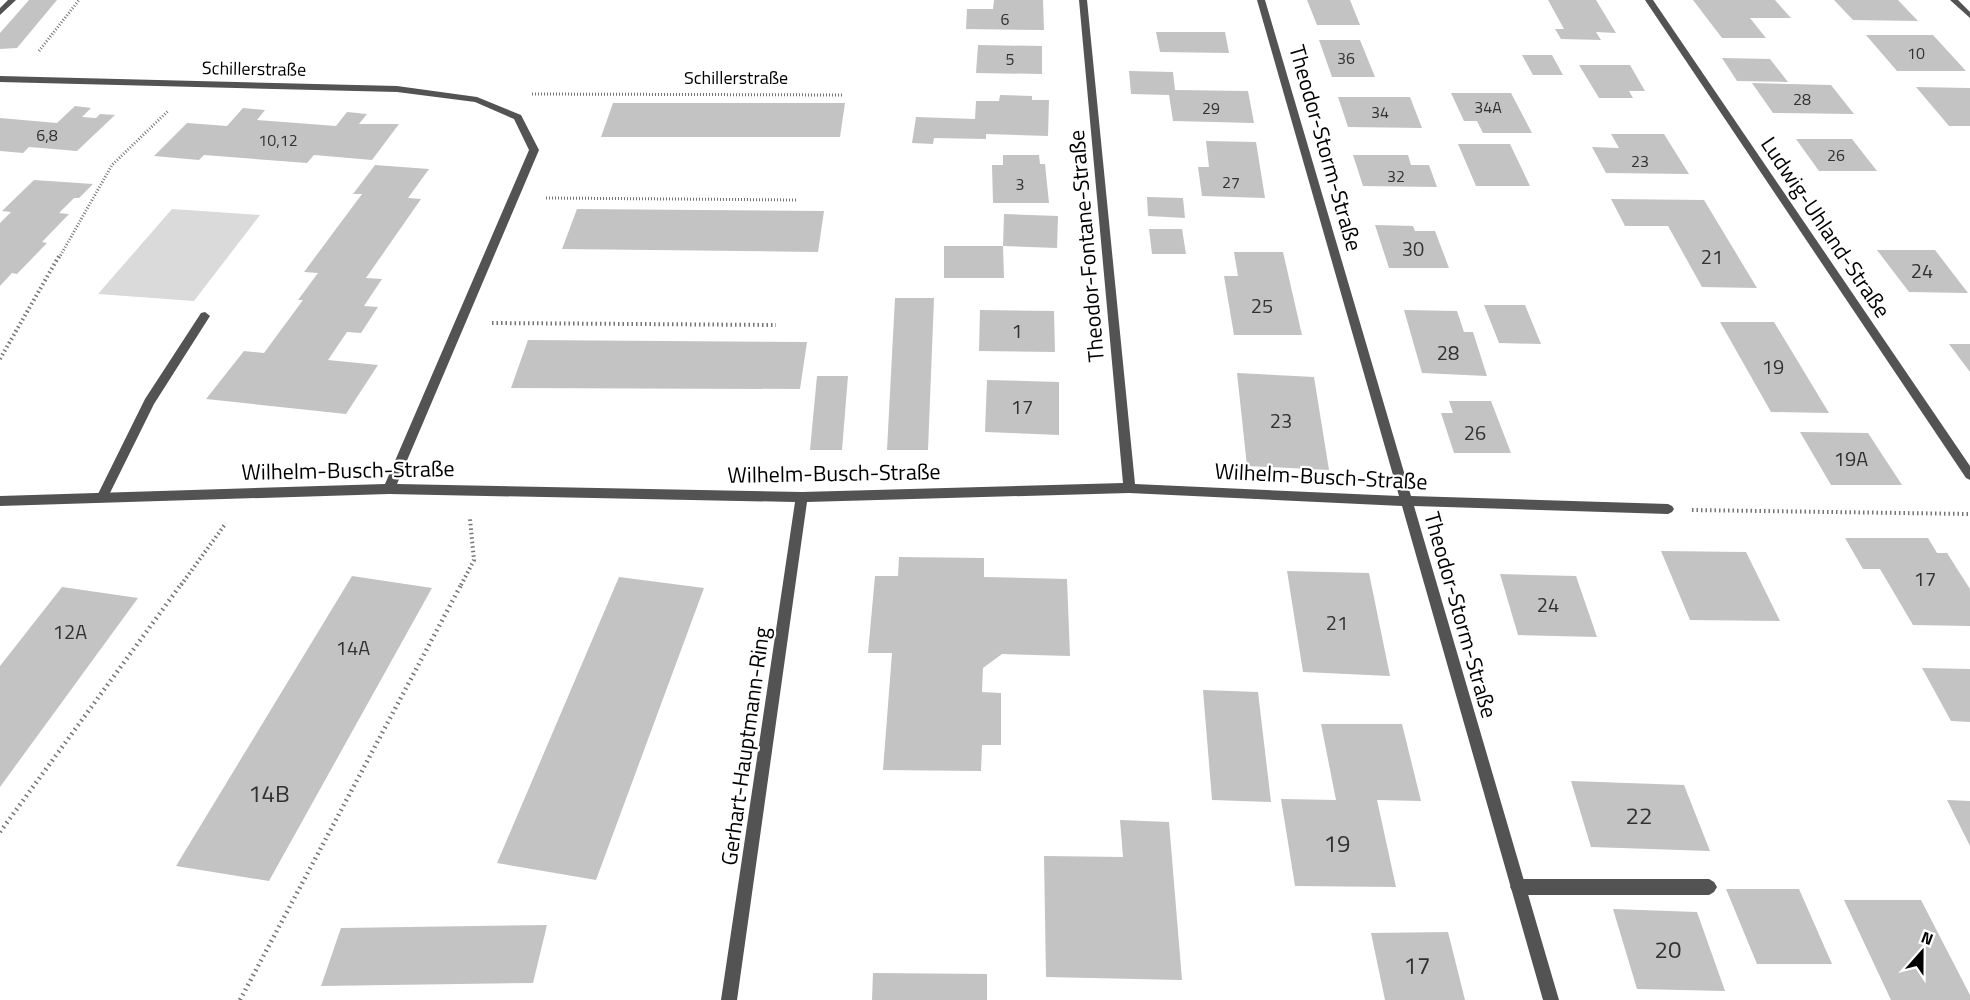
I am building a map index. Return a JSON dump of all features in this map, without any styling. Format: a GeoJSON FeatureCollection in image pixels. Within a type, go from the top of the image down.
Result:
{"type":"FeatureCollection","features":[{"type":"Feature","properties":{"kind":"street"},"geometry":{"type":"LineString","coordinates":[[0,13],[12,0]]}},
{"type":"Feature","properties":{"kind":"street","name":"Theodor-Fontane-Straße"},"geometry":{"type":"LineString","coordinates":[[1083,0],[1129,488]]}},
{"type":"Feature","properties":{"kind":"street","name":"Theodor-Storm-Straße"},"geometry":{"type":"LineString","coordinates":[[1261,0],[1551,1000]]}},
{"type":"Feature","properties":{"kind":"street","name":"Ludwig-Uhland-Straße"},"geometry":{"type":"LineString","coordinates":[[1649,0],[1970,476]]}},
{"type":"Feature","properties":{"kind":"street"},"geometry":{"type":"LineString","coordinates":[[1954,0],[1970,16]]}},
{"type":"Feature","properties":{"kind":"street","name":"Schillerstraße"},"geometry":{"type":"LineString","coordinates":[[0,79],[397,89],[477,100],[518,117],[534,150],[389,489]]}},
{"type":"Feature","properties":{"kind":"street"},"geometry":{"type":"LineString","coordinates":[[103,496],[149,402],[205,316]]}},
{"type":"Feature","properties":{"kind":"street","name":"Wilhelm-Busch-Straße"},"geometry":{"type":"LineString","coordinates":[[0,501],[103,496],[389,489],[802,497],[1129,488],[1406,501],[1668,509]]}},
{"type":"Feature","properties":{"kind":"street","name":"Gerhart-Hauptmann-Ring"},"geometry":{"type":"LineString","coordinates":[[729,1000],[802,497]]}},
{"type":"Feature","properties":{"kind":"street"},"geometry":{"type":"LineString","coordinates":[[1518,887],[1709,887]]}},
{"type":"Feature","properties":{"kind":"path"},"geometry":{"type":"LineString","coordinates":[[17,79],[79,0]]}},
{"type":"Feature","properties":{"kind":"path"},"geometry":{"type":"LineString","coordinates":[[0,359],[112,165],[196,84]]}},
{"type":"Feature","properties":{"kind":"path","name":"Schillerstraße"},"geometry":{"type":"LineString","coordinates":[[488,105],[502,94],[843,95]]}},
{"type":"Feature","properties":{"kind":"path"},"geometry":{"type":"LineString","coordinates":[[514,197],[797,200]]}},
{"type":"Feature","properties":{"kind":"path"},"geometry":{"type":"LineString","coordinates":[[460,322],[776,325]]}},
{"type":"Feature","properties":{"kind":"path"},"geometry":{"type":"LineString","coordinates":[[240,1000],[474,560],[467,490]]}},
{"type":"Feature","properties":{"kind":"path"},"geometry":{"type":"LineString","coordinates":[[0,832],[248,492]]}},
{"type":"Feature","properties":{"kind":"path"},"geometry":{"type":"LineString","coordinates":[[1668,509],[1970,514]]}},
{"type":"Feature","properties":{"kind":"shaded area"},"geometry":{"type":"Polygon","coordinates":[[[172,209],[260,215],[194,301],[98,294],[172,209]]]}},
{"type":"Feature","properties":{"kind":"building"},"geometry":{"type":"Polygon","coordinates":[[[29,0],[57,0],[17,48],[0,49],[0,33],[29,0]]]}},
{"type":"Feature","properties":{"kind":"building"},"geometry":{"type":"Polygon","coordinates":[[[994,0],[1043,0],[1044,30],[966,29],[967,9],[993,9],[994,0]]]}},
{"type":"Feature","properties":{"kind":"building"},"geometry":{"type":"Polygon","coordinates":[[[1307,0],[1350,0],[1360,25],[1317,25],[1307,0]]]}},
{"type":"Feature","properties":{"kind":"building"},"geometry":{"type":"Polygon","coordinates":[[[1548,0],[1596,0],[1616,33],[1596,32],[1601,40],[1561,39],[1555,29],[1564,29],[1548,0]]]}},
{"type":"Feature","properties":{"kind":"building"},"geometry":{"type":"Polygon","coordinates":[[[1693,0],[1775,0],[1791,18],[1750,18],[1766,38],[1722,38],[1693,0]]]}},
{"type":"Feature","properties":{"kind":"building"},"geometry":{"type":"Polygon","coordinates":[[[1834,0],[1898,0],[1918,21],[1853,20],[1834,0]]]}},
{"type":"Feature","properties":{"kind":"building"},"geometry":{"type":"Polygon","coordinates":[[[1156,32],[1225,32],[1229,53],[1160,52],[1156,32]]]}},
{"type":"Feature","properties":{"kind":"building"},"geometry":{"type":"Polygon","coordinates":[[[1866,35],[1933,35],[1966,71],[1897,71],[1866,35]]]}},
{"type":"Feature","properties":{"kind":"building"},"geometry":{"type":"Polygon","coordinates":[[[1319,40],[1360,40],[1375,77],[1332,77],[1319,40]]]}},
{"type":"Feature","properties":{"kind":"building"},"geometry":{"type":"Polygon","coordinates":[[[978,45],[1042,46],[1042,74],[976,73],[978,45]]]}},
{"type":"Feature","properties":{"kind":"building"},"geometry":{"type":"Polygon","coordinates":[[[1522,55],[1552,55],[1563,75],[1533,75],[1522,55]]]}},
{"type":"Feature","properties":{"kind":"building"},"geometry":{"type":"Polygon","coordinates":[[[1722,58],[1770,59],[1788,82],[1737,81],[1722,58]]]}},
{"type":"Feature","properties":{"kind":"building"},"geometry":{"type":"Polygon","coordinates":[[[1579,65],[1630,65],[1645,91],[1629,91],[1633,98],[1599,98],[1579,65]]]}},
{"type":"Feature","properties":{"kind":"building"},"geometry":{"type":"Polygon","coordinates":[[[1129,71],[1173,72],[1175,90],[1248,91],[1254,123],[1173,121],[1169,95],[1131,94],[1129,71]]]}},
{"type":"Feature","properties":{"kind":"building"},"geometry":{"type":"Polygon","coordinates":[[[1752,83],[1831,85],[1854,114],[1773,113],[1752,83]]]}},
{"type":"Feature","properties":{"kind":"building"},"geometry":{"type":"Polygon","coordinates":[[[1916,87],[1970,88],[1970,126],[1949,126],[1916,87]]]}},
{"type":"Feature","properties":{"kind":"building"},"geometry":{"type":"Polygon","coordinates":[[[1451,93],[1511,93],[1532,133],[1483,133],[1477,121],[1464,121],[1451,93]]]}},
{"type":"Feature","properties":{"kind":"building"},"geometry":{"type":"Polygon","coordinates":[[[1000,95],[1032,96],[1032,100],[1049,100],[1048,136],[986,134],[986,139],[934,138],[933,144],[912,143],[916,117],[975,119],[976,101],[999,101],[1000,95]]]}},
{"type":"Feature","properties":{"kind":"building"},"geometry":{"type":"Polygon","coordinates":[[[1338,97],[1410,97],[1422,128],[1348,127],[1338,97]]]}},
{"type":"Feature","properties":{"kind":"building"},"geometry":{"type":"Polygon","coordinates":[[[613,103],[845,103],[840,137],[601,137],[613,103]]]}},
{"type":"Feature","properties":{"kind":"building"},"geometry":{"type":"Polygon","coordinates":[[[75,106],[91,108],[82,117],[96,118],[100,114],[115,115],[77,151],[29,147],[23,153],[0,151],[0,118],[57,123],[75,106]]]}},
{"type":"Feature","properties":{"kind":"building"},"geometry":{"type":"Polygon","coordinates":[[[243,108],[265,110],[257,120],[336,126],[347,112],[367,114],[359,124],[399,124],[372,160],[314,155],[307,163],[204,155],[199,160],[154,156],[187,123],[227,126],[243,108]]]}},
{"type":"Feature","properties":{"kind":"building"},"geometry":{"type":"Polygon","coordinates":[[[1611,134],[1664,134],[1689,174],[1606,173],[1592,147],[1619,148],[1611,134]]]}},
{"type":"Feature","properties":{"kind":"building"},"geometry":{"type":"Polygon","coordinates":[[[1796,139],[1852,139],[1877,171],[1819,171],[1796,139]]]}},
{"type":"Feature","properties":{"kind":"building"},"geometry":{"type":"Polygon","coordinates":[[[1206,141],[1256,142],[1265,198],[1202,196],[1198,167],[1209,167],[1206,141]]]}},
{"type":"Feature","properties":{"kind":"building"},"geometry":{"type":"Polygon","coordinates":[[[1458,144],[1510,144],[1530,186],[1476,186],[1458,144]]]}},
{"type":"Feature","properties":{"kind":"building"},"geometry":{"type":"Polygon","coordinates":[[[1003,155],[1039,155],[1040,164],[1045,164],[1049,203],[993,203],[992,165],[1003,165],[1003,155]]]}},
{"type":"Feature","properties":{"kind":"building"},"geometry":{"type":"Polygon","coordinates":[[[1353,155],[1408,155],[1411,165],[1429,165],[1437,187],[1363,186],[1353,155]]]}},
{"type":"Feature","properties":{"kind":"building"},"geometry":{"type":"Polygon","coordinates":[[[375,165],[429,169],[408,198],[421,199],[366,278],[382,279],[364,306],[378,307],[361,333],[347,332],[328,360],[378,365],[346,414],[206,399],[244,351],[264,353],[303,300],[298,300],[318,273],[304,272],[362,194],[353,194],[375,165]]]}},
{"type":"Feature","properties":{"kind":"building"},"geometry":{"type":"Polygon","coordinates":[[[34,180],[93,184],[59,213],[69,214],[42,242],[47,243],[17,274],[12,273],[0,286],[0,223],[11,212],[2,211],[34,180]]]}},
{"type":"Feature","properties":{"kind":"building"},"geometry":{"type":"Polygon","coordinates":[[[1147,197],[1183,198],[1185,218],[1148,216],[1147,197]]]}},
{"type":"Feature","properties":{"kind":"building"},"geometry":{"type":"Polygon","coordinates":[[[1611,199],[1704,200],[1757,288],[1702,287],[1668,226],[1625,226],[1611,199]]]}},
{"type":"Feature","properties":{"kind":"building"},"geometry":{"type":"Polygon","coordinates":[[[577,209],[824,211],[818,252],[562,249],[577,209]]]}},
{"type":"Feature","properties":{"kind":"building"},"geometry":{"type":"Polygon","coordinates":[[[1004,214],[1058,216],[1057,248],[1003,246],[1004,214]]]}},
{"type":"Feature","properties":{"kind":"building"},"geometry":{"type":"Polygon","coordinates":[[[1375,225],[1413,226],[1415,231],[1435,231],[1449,268],[1389,268],[1375,225]]]}},
{"type":"Feature","properties":{"kind":"building"},"geometry":{"type":"Polygon","coordinates":[[[1149,229],[1182,229],[1186,254],[1152,254],[1149,229]]]}},
{"type":"Feature","properties":{"kind":"building"},"geometry":{"type":"Polygon","coordinates":[[[944,246],[1003,246],[1004,278],[944,278],[944,246]]]}},
{"type":"Feature","properties":{"kind":"building"},"geometry":{"type":"Polygon","coordinates":[[[1877,250],[1935,250],[1968,293],[1909,292],[1877,250]]]}},
{"type":"Feature","properties":{"kind":"building"},"geometry":{"type":"Polygon","coordinates":[[[1234,252],[1283,252],[1302,335],[1234,335],[1224,276],[1238,276],[1234,252]]]}},
{"type":"Feature","properties":{"kind":"building"},"geometry":{"type":"Polygon","coordinates":[[[895,298],[934,298],[928,450],[887,450],[895,298]]]}},
{"type":"Feature","properties":{"kind":"building"},"geometry":{"type":"Polygon","coordinates":[[[1484,305],[1525,305],[1541,344],[1499,343],[1484,305]]]}},
{"type":"Feature","properties":{"kind":"building"},"geometry":{"type":"Polygon","coordinates":[[[980,310],[1054,311],[1055,352],[979,351],[980,310]]]}},
{"type":"Feature","properties":{"kind":"building"},"geometry":{"type":"Polygon","coordinates":[[[1404,310],[1457,311],[1464,332],[1473,332],[1487,376],[1422,373],[1404,310]]]}},
{"type":"Feature","properties":{"kind":"building"},"geometry":{"type":"Polygon","coordinates":[[[1720,322],[1774,322],[1829,413],[1771,412],[1720,322]]]}},
{"type":"Feature","properties":{"kind":"building"},"geometry":{"type":"Polygon","coordinates":[[[528,340],[807,342],[800,389],[511,388],[528,340]]]}},
{"type":"Feature","properties":{"kind":"building"},"geometry":{"type":"Polygon","coordinates":[[[1949,344],[1970,344],[1970,372],[1949,344]]]}},
{"type":"Feature","properties":{"kind":"building"},"geometry":{"type":"Polygon","coordinates":[[[1237,373],[1314,377],[1329,470],[1247,466],[1237,373]]]}},
{"type":"Feature","properties":{"kind":"building"},"geometry":{"type":"Polygon","coordinates":[[[817,376],[848,376],[842,450],[810,450],[817,376]]]}},
{"type":"Feature","properties":{"kind":"building"},"geometry":{"type":"Polygon","coordinates":[[[987,380],[1059,382],[1059,435],[985,432],[987,380]]]}},
{"type":"Feature","properties":{"kind":"building"},"geometry":{"type":"Polygon","coordinates":[[[1449,401],[1491,401],[1511,453],[1454,453],[1441,413],[1453,413],[1449,401]]]}},
{"type":"Feature","properties":{"kind":"building"},"geometry":{"type":"Polygon","coordinates":[[[1800,432],[1868,433],[1902,485],[1831,485],[1800,432]]]}},
{"type":"Feature","properties":{"kind":"building"},"geometry":{"type":"Polygon","coordinates":[[[1845,538],[1928,538],[1937,553],[1947,553],[1970,589],[1970,626],[1913,625],[1880,569],[1863,569],[1845,538]]]}},
{"type":"Feature","properties":{"kind":"building"},"geometry":{"type":"Polygon","coordinates":[[[1661,551],[1746,552],[1780,621],[1690,620],[1661,551]]]}},
{"type":"Feature","properties":{"kind":"building"},"geometry":{"type":"Polygon","coordinates":[[[899,557],[984,558],[984,577],[1067,579],[1070,656],[1002,654],[983,668],[982,692],[1001,693],[1001,745],[982,745],[981,771],[883,770],[892,653],[868,653],[875,576],[898,576],[899,557]]]}},
{"type":"Feature","properties":{"kind":"building"},"geometry":{"type":"Polygon","coordinates":[[[1287,571],[1369,573],[1390,676],[1303,672],[1287,571]]]}},
{"type":"Feature","properties":{"kind":"building"},"geometry":{"type":"Polygon","coordinates":[[[1500,574],[1576,576],[1597,637],[1518,635],[1500,574]]]}},
{"type":"Feature","properties":{"kind":"building"},"geometry":{"type":"Polygon","coordinates":[[[352,576],[432,588],[269,881],[176,866],[352,576]]]}},
{"type":"Feature","properties":{"kind":"building"},"geometry":{"type":"Polygon","coordinates":[[[619,577],[704,588],[596,880],[497,863],[619,577]]]}},
{"type":"Feature","properties":{"kind":"building"},"geometry":{"type":"Polygon","coordinates":[[[62,587],[138,598],[0,787],[0,666],[62,587]]]}},
{"type":"Feature","properties":{"kind":"building"},"geometry":{"type":"Polygon","coordinates":[[[1922,668],[1970,669],[1970,722],[1951,721],[1922,668]]]}},
{"type":"Feature","properties":{"kind":"building"},"geometry":{"type":"Polygon","coordinates":[[[1203,690],[1258,692],[1271,802],[1212,800],[1203,690]]]}},
{"type":"Feature","properties":{"kind":"building"},"geometry":{"type":"Polygon","coordinates":[[[1321,724],[1402,724],[1421,801],[1377,800],[1396,887],[1295,886],[1281,799],[1336,800],[1321,724]]]}},
{"type":"Feature","properties":{"kind":"building"},"geometry":{"type":"Polygon","coordinates":[[[1571,781],[1684,785],[1710,851],[1591,847],[1571,781]]]}},
{"type":"Feature","properties":{"kind":"building"},"geometry":{"type":"Polygon","coordinates":[[[1947,800],[1970,801],[1970,846],[1947,800]]]}},
{"type":"Feature","properties":{"kind":"building"},"geometry":{"type":"Polygon","coordinates":[[[1120,820],[1169,822],[1182,980],[1046,977],[1044,856],[1123,857],[1120,820]]]}},
{"type":"Feature","properties":{"kind":"building"},"geometry":{"type":"Polygon","coordinates":[[[1726,889],[1799,889],[1832,964],[1757,964],[1726,889]]]}},
{"type":"Feature","properties":{"kind":"building"},"geometry":{"type":"Polygon","coordinates":[[[1844,900],[1921,900],[1970,995],[1970,1000],[1891,1000],[1844,900]]]}},
{"type":"Feature","properties":{"kind":"building"},"geometry":{"type":"Polygon","coordinates":[[[1613,909],[1697,912],[1725,991],[1637,989],[1613,909]]]}},
{"type":"Feature","properties":{"kind":"building"},"geometry":{"type":"Polygon","coordinates":[[[547,925],[533,983],[321,986],[341,928],[547,925]]]}},
{"type":"Feature","properties":{"kind":"building"},"geometry":{"type":"Polygon","coordinates":[[[1448,932],[1465,1000],[1385,1000],[1371,933],[1448,932]]]}},
{"type":"Feature","properties":{"kind":"building"},"geometry":{"type":"Polygon","coordinates":[[[873,973],[987,974],[987,1000],[872,1000],[873,973]]]}}]}
